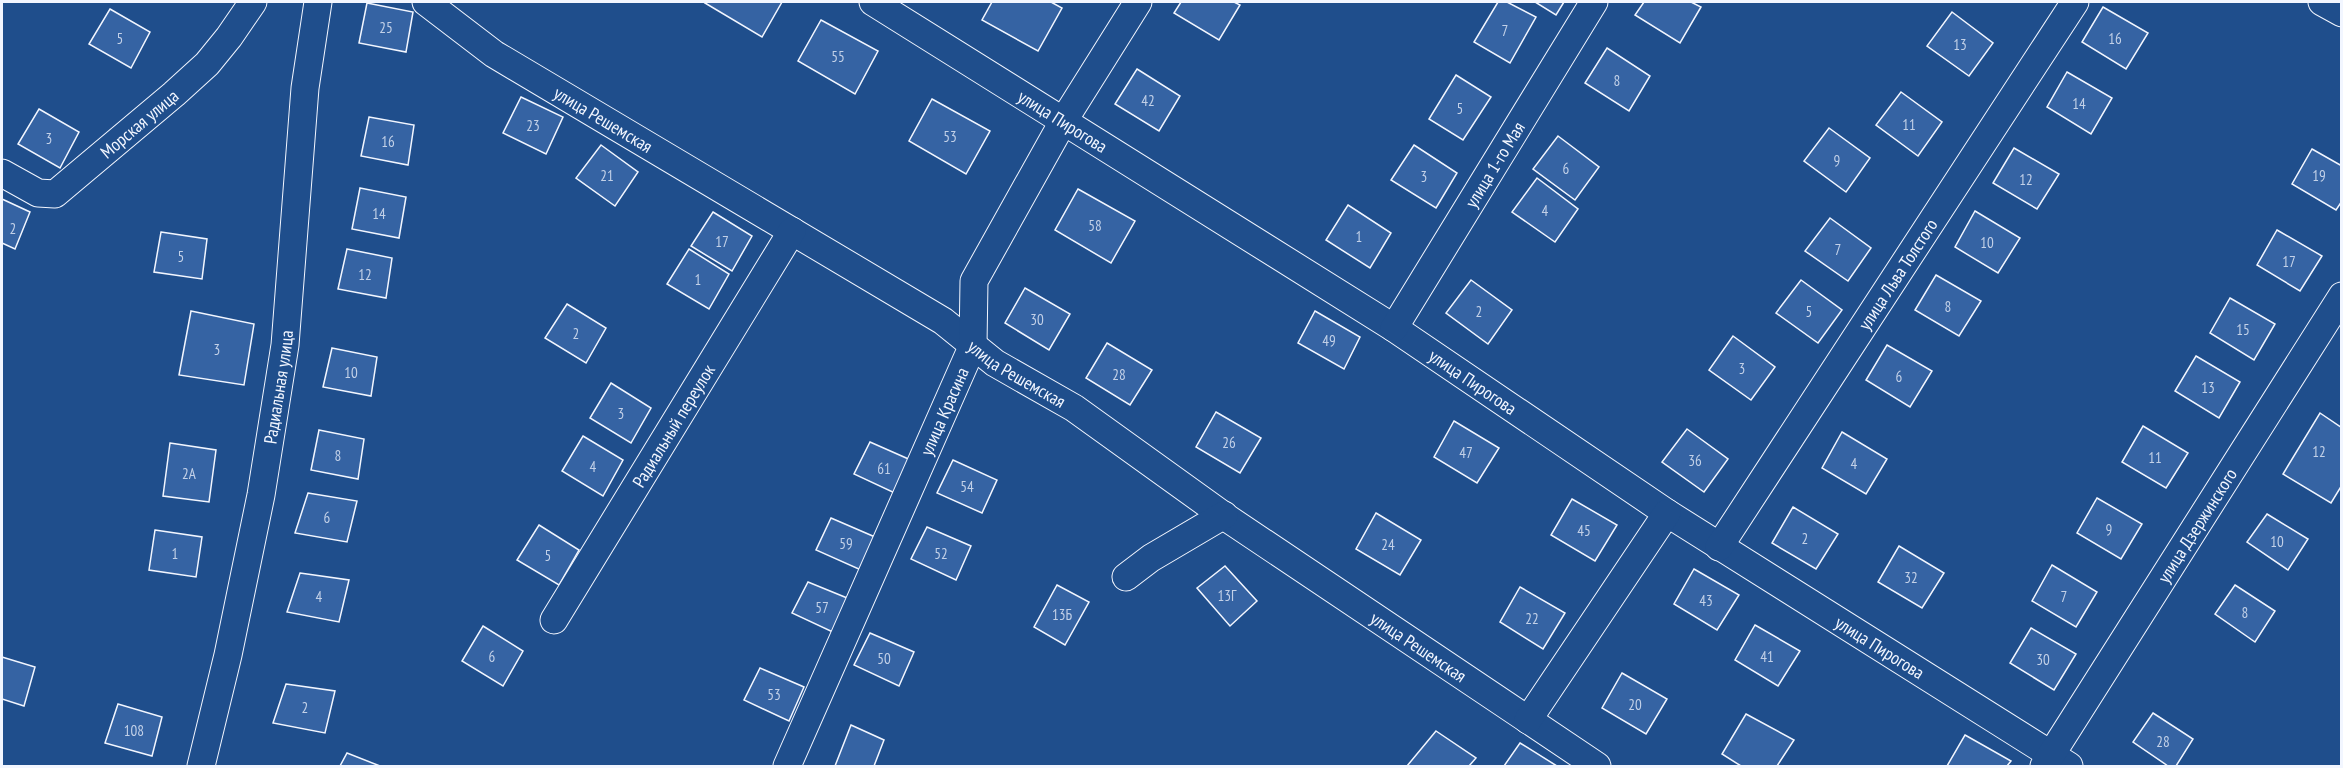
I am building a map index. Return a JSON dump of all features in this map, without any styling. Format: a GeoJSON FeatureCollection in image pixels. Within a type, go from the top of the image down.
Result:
{"type":"FeatureCollection","features":[{"type":"Feature","properties":{"kind":"street","name":"Морская улица"},"geometry":{"type":"LineString","coordinates":[[2,173],[38,193],[55,194],[207,64],[230,38],[253,2]]}},
{"type":"Feature","properties":{"kind":"street","name":"Радиальная улица"},"geometry":{"type":"LineString","coordinates":[[201,766],[228,655],[258,507],[285,345],[305,88],[318,2]]}},
{"type":"Feature","properties":{"kind":"street","name":"улица Решемская"},"geometry":{"type":"LineString","coordinates":[[426,2],[494,54],[943,321],[995,363],[1074,408],[1224,515],[1597,766]]}},
{"type":"Feature","properties":{"kind":"street","name":"улица Пирогова"},"geometry":{"type":"LineString","coordinates":[[873,2],[1394,328],[1667,513],[2055,763]]}},
{"type":"Feature","properties":{"kind":"street","name":"улица Красина"},"geometry":{"type":"LineString","coordinates":[[787,766],[973,345],[974,281],[1064,120],[1138,2]]}},
{"type":"Feature","properties":{"kind":"street","name":"улица 1-го Мая"},"geometry":{"type":"LineString","coordinates":[[1394,328],[1594,2]]}},
{"type":"Feature","properties":{"kind":"street","name":"улица Льва Толстого"},"geometry":{"type":"LineString","coordinates":[[1719,547],[2075,2]]}},
{"type":"Feature","properties":{"kind":"street"},"geometry":{"type":"LineString","coordinates":[[2322,2],[2342,13]]}},
{"type":"Feature","properties":{"kind":"street","name":"Радиальный переулок"},"geometry":{"type":"LineString","coordinates":[[554,620],[792,231]]}},
{"type":"Feature","properties":{"kind":"street","name":"улица Дзержинского"},"geometry":{"type":"LineString","coordinates":[[2055,763],[2342,296]]}},
{"type":"Feature","properties":{"kind":"street"},"geometry":{"type":"LineString","coordinates":[[1528,720],[1667,513]]}},
{"type":"Feature","properties":{"kind":"street"},"geometry":{"type":"LineString","coordinates":[[1126,577],[1151,558],[1224,515]]}},
{"type":"Feature","properties":{"kind":"building"},"geometry":{"type":"Polygon","coordinates":[[[706,2],[782,2],[762,37],[706,2]]]}},
{"type":"Feature","properties":{"kind":"building"},"geometry":{"type":"Polygon","coordinates":[[[992,2],[1051,2],[1062,8],[1038,51],[982,20],[992,2]]]}},
{"type":"Feature","properties":{"kind":"building"},"geometry":{"type":"Polygon","coordinates":[[[1181,2],[1234,2],[1240,5],[1219,40],[1174,13],[1181,2]]]}},
{"type":"Feature","properties":{"kind":"building"},"geometry":{"type":"Polygon","coordinates":[[[1498,2],[1507,2],[1536,17],[1510,63],[1474,42],[1498,2]]]}},
{"type":"Feature","properties":{"kind":"building"},"geometry":{"type":"Polygon","coordinates":[[[1535,2],[1564,2],[1556,15],[1535,2]]]}},
{"type":"Feature","properties":{"kind":"building"},"geometry":{"type":"Polygon","coordinates":[[[1644,2],[1691,2],[1701,7],[1680,43],[1635,15],[1644,2]]]}},
{"type":"Feature","properties":{"kind":"building"},"geometry":{"type":"Polygon","coordinates":[[[367,3],[413,12],[406,52],[359,43],[367,3]]]}},
{"type":"Feature","properties":{"kind":"building"},"geometry":{"type":"Polygon","coordinates":[[[2103,7],[2148,33],[2126,69],[2082,42],[2103,7]]]}},
{"type":"Feature","properties":{"kind":"building"},"geometry":{"type":"Polygon","coordinates":[[[110,9],[150,32],[131,68],[89,44],[110,9]]]}},
{"type":"Feature","properties":{"kind":"building"},"geometry":{"type":"Polygon","coordinates":[[[1952,12],[1993,43],[1969,76],[1927,46],[1952,12]]]}},
{"type":"Feature","properties":{"kind":"building"},"geometry":{"type":"Polygon","coordinates":[[[821,20],[878,51],[855,94],[798,61],[821,20]]]}},
{"type":"Feature","properties":{"kind":"building"},"geometry":{"type":"Polygon","coordinates":[[[1607,48],[1650,76],[1629,111],[1585,83],[1607,48]]]}},
{"type":"Feature","properties":{"kind":"building"},"geometry":{"type":"Polygon","coordinates":[[[1137,69],[1180,96],[1159,131],[1115,104],[1137,69]]]}},
{"type":"Feature","properties":{"kind":"building"},"geometry":{"type":"Polygon","coordinates":[[[2067,72],[2112,98],[2091,134],[2047,107],[2067,72]]]}},
{"type":"Feature","properties":{"kind":"building"},"geometry":{"type":"Polygon","coordinates":[[[1456,75],[1491,97],[1463,140],[1429,119],[1456,75]]]}},
{"type":"Feature","properties":{"kind":"building"},"geometry":{"type":"Polygon","coordinates":[[[1901,92],[1942,122],[1918,156],[1876,125],[1901,92]]]}},
{"type":"Feature","properties":{"kind":"building"},"geometry":{"type":"Polygon","coordinates":[[[521,97],[563,117],[546,154],[503,133],[521,97]]]}},
{"type":"Feature","properties":{"kind":"building"},"geometry":{"type":"Polygon","coordinates":[[[932,99],[990,131],[966,174],[909,141],[932,99]]]}},
{"type":"Feature","properties":{"kind":"building"},"geometry":{"type":"Polygon","coordinates":[[[39,109],[79,132],[60,168],[18,144],[39,109]]]}},
{"type":"Feature","properties":{"kind":"building"},"geometry":{"type":"Polygon","coordinates":[[[369,117],[414,125],[408,165],[361,156],[369,117]]]}},
{"type":"Feature","properties":{"kind":"building"},"geometry":{"type":"Polygon","coordinates":[[[1829,128],[1870,158],[1846,192],[1804,161],[1829,128]]]}},
{"type":"Feature","properties":{"kind":"building"},"geometry":{"type":"Polygon","coordinates":[[[1558,136],[1599,167],[1575,200],[1533,169],[1558,136]]]}},
{"type":"Feature","properties":{"kind":"building"},"geometry":{"type":"Polygon","coordinates":[[[601,145],[638,172],[615,206],[576,178],[601,145]]]}},
{"type":"Feature","properties":{"kind":"building"},"geometry":{"type":"Polygon","coordinates":[[[1414,145],[1457,173],[1436,208],[1391,180],[1414,145]]]}},
{"type":"Feature","properties":{"kind":"building"},"geometry":{"type":"Polygon","coordinates":[[[2014,148],[2059,174],[2037,209],[1993,183],[2014,148]]]}},
{"type":"Feature","properties":{"kind":"building"},"geometry":{"type":"Polygon","coordinates":[[[2312,149],[2342,166],[2342,201],[2336,210],[2292,184],[2312,149]]]}},
{"type":"Feature","properties":{"kind":"building"},"geometry":{"type":"Polygon","coordinates":[[[1537,178],[1578,209],[1555,242],[1512,212],[1537,178]]]}},
{"type":"Feature","properties":{"kind":"building"},"geometry":{"type":"Polygon","coordinates":[[[360,188],[406,197],[399,238],[352,229],[360,188]]]}},
{"type":"Feature","properties":{"kind":"building"},"geometry":{"type":"Polygon","coordinates":[[[1078,189],[1135,221],[1111,263],[1055,230],[1078,189]]]}},
{"type":"Feature","properties":{"kind":"building"},"geometry":{"type":"Polygon","coordinates":[[[2,199],[30,212],[15,249],[2,243],[2,199]]]}},
{"type":"Feature","properties":{"kind":"building"},"geometry":{"type":"Polygon","coordinates":[[[1348,205],[1391,233],[1370,268],[1326,240],[1348,205]]]}},
{"type":"Feature","properties":{"kind":"building"},"geometry":{"type":"Polygon","coordinates":[[[1975,211],[2020,238],[1998,273],[1955,247],[1975,211]]]}},
{"type":"Feature","properties":{"kind":"building"},"geometry":{"type":"Polygon","coordinates":[[[713,212],[752,236],[732,271],[691,246],[713,212]]]}},
{"type":"Feature","properties":{"kind":"building"},"geometry":{"type":"Polygon","coordinates":[[[1830,218],[1871,248],[1848,281],[1805,251],[1830,218]]]}},
{"type":"Feature","properties":{"kind":"building"},"geometry":{"type":"Polygon","coordinates":[[[2277,230],[2322,256],[2300,291],[2257,265],[2277,230]]]}},
{"type":"Feature","properties":{"kind":"building"},"geometry":{"type":"Polygon","coordinates":[[[161,232],[207,239],[202,279],[154,272],[161,232]]]}},
{"type":"Feature","properties":{"kind":"building"},"geometry":{"type":"Polygon","coordinates":[[[347,249],[392,258],[386,298],[338,289],[347,249]]]}},
{"type":"Feature","properties":{"kind":"building"},"geometry":{"type":"Polygon","coordinates":[[[689,249],[729,274],[709,309],[667,284],[689,249]]]}},
{"type":"Feature","properties":{"kind":"building"},"geometry":{"type":"Polygon","coordinates":[[[1936,275],[1981,301],[1959,336],[1915,310],[1936,275]]]}},
{"type":"Feature","properties":{"kind":"building"},"geometry":{"type":"Polygon","coordinates":[[[1471,280],[1512,310],[1488,344],[1446,313],[1471,280]]]}},
{"type":"Feature","properties":{"kind":"building"},"geometry":{"type":"Polygon","coordinates":[[[1801,280],[1842,310],[1818,343],[1776,313],[1801,280]]]}},
{"type":"Feature","properties":{"kind":"building"},"geometry":{"type":"Polygon","coordinates":[[[1025,288],[1070,314],[1049,350],[1005,323],[1025,288]]]}},
{"type":"Feature","properties":{"kind":"building"},"geometry":{"type":"Polygon","coordinates":[[[2230,298],[2275,324],[2254,360],[2210,333],[2230,298]]]}},
{"type":"Feature","properties":{"kind":"building"},"geometry":{"type":"Polygon","coordinates":[[[567,304],[606,328],[586,363],[545,338],[567,304]]]}},
{"type":"Feature","properties":{"kind":"building"},"geometry":{"type":"Polygon","coordinates":[[[191,311],[254,324],[244,385],[179,375],[191,311]]]}},
{"type":"Feature","properties":{"kind":"building"},"geometry":{"type":"Polygon","coordinates":[[[1315,311],[1360,337],[1344,369],[1298,343],[1315,311]]]}},
{"type":"Feature","properties":{"kind":"building"},"geometry":{"type":"Polygon","coordinates":[[[1733,336],[1775,367],[1751,400],[1709,370],[1733,336]]]}},
{"type":"Feature","properties":{"kind":"building"},"geometry":{"type":"Polygon","coordinates":[[[1107,343],[1152,370],[1130,405],[1086,378],[1107,343]]]}},
{"type":"Feature","properties":{"kind":"building"},"geometry":{"type":"Polygon","coordinates":[[[1887,345],[1932,371],[1910,407],[1866,380],[1887,345]]]}},
{"type":"Feature","properties":{"kind":"building"},"geometry":{"type":"Polygon","coordinates":[[[332,348],[377,357],[371,396],[323,387],[332,348]]]}},
{"type":"Feature","properties":{"kind":"building"},"geometry":{"type":"Polygon","coordinates":[[[2196,356],[2240,382],[2219,418],[2175,391],[2196,356]]]}},
{"type":"Feature","properties":{"kind":"building"},"geometry":{"type":"Polygon","coordinates":[[[611,383],[651,408],[631,443],[590,418],[611,383]]]}},
{"type":"Feature","properties":{"kind":"building"},"geometry":{"type":"Polygon","coordinates":[[[1216,412],[1261,438],[1240,473],[1196,447],[1216,412]]]}},
{"type":"Feature","properties":{"kind":"building"},"geometry":{"type":"Polygon","coordinates":[[[2320,413],[2342,428],[2342,485],[2331,503],[2283,474],[2320,413]]]}},
{"type":"Feature","properties":{"kind":"building"},"geometry":{"type":"Polygon","coordinates":[[[1454,421],[1499,448],[1477,483],[1434,457],[1454,421]]]}},
{"type":"Feature","properties":{"kind":"building"},"geometry":{"type":"Polygon","coordinates":[[[2143,426],[2188,453],[2166,488],[2122,462],[2143,426]]]}},
{"type":"Feature","properties":{"kind":"building"},"geometry":{"type":"Polygon","coordinates":[[[1687,429],[1728,459],[1704,492],[1662,462],[1687,429]]]}},
{"type":"Feature","properties":{"kind":"building"},"geometry":{"type":"Polygon","coordinates":[[[319,430],[364,439],[358,479],[311,470],[319,430]]]}},
{"type":"Feature","properties":{"kind":"building"},"geometry":{"type":"Polygon","coordinates":[[[1842,432],[1887,459],[1866,494],[1822,468],[1842,432]]]}},
{"type":"Feature","properties":{"kind":"building"},"geometry":{"type":"Polygon","coordinates":[[[583,436],[623,460],[603,496],[562,471],[583,436]]]}},
{"type":"Feature","properties":{"kind":"building"},"geometry":{"type":"Polygon","coordinates":[[[870,442],[913,461],[899,495],[854,474],[870,442]]]}},
{"type":"Feature","properties":{"kind":"building"},"geometry":{"type":"Polygon","coordinates":[[[170,443],[216,450],[209,502],[163,496],[170,443]]]}},
{"type":"Feature","properties":{"kind":"building"},"geometry":{"type":"Polygon","coordinates":[[[953,460],[997,480],[982,513],[937,493],[953,460]]]}},
{"type":"Feature","properties":{"kind":"building"},"geometry":{"type":"Polygon","coordinates":[[[308,493],[357,501],[347,542],[295,533],[308,493]]]}},
{"type":"Feature","properties":{"kind":"building"},"geometry":{"type":"Polygon","coordinates":[[[2097,498],[2142,524],[2121,559],[2077,533],[2097,498]]]}},
{"type":"Feature","properties":{"kind":"building"},"geometry":{"type":"Polygon","coordinates":[[[1572,499],[1617,525],[1595,561],[1551,535],[1572,499]]]}},
{"type":"Feature","properties":{"kind":"building"},"geometry":{"type":"Polygon","coordinates":[[[1793,507],[1838,534],[1816,569],[1772,543],[1793,507]]]}},
{"type":"Feature","properties":{"kind":"building"},"geometry":{"type":"Polygon","coordinates":[[[1376,513],[1421,540],[1400,575],[1356,549],[1376,513]]]}},
{"type":"Feature","properties":{"kind":"building"},"geometry":{"type":"Polygon","coordinates":[[[2267,514],[2308,539],[2288,570],[2247,542],[2267,514]]]}},
{"type":"Feature","properties":{"kind":"building"},"geometry":{"type":"Polygon","coordinates":[[[831,518],[875,537],[861,570],[816,550],[831,518]]]}},
{"type":"Feature","properties":{"kind":"building"},"geometry":{"type":"Polygon","coordinates":[[[539,525],[579,550],[559,585],[517,560],[539,525]]]}},
{"type":"Feature","properties":{"kind":"building"},"geometry":{"type":"Polygon","coordinates":[[[927,527],[971,546],[956,580],[911,559],[927,527]]]}},
{"type":"Feature","properties":{"kind":"building"},"geometry":{"type":"Polygon","coordinates":[[[155,530],[202,537],[196,577],[149,570],[155,530]]]}},
{"type":"Feature","properties":{"kind":"building"},"geometry":{"type":"Polygon","coordinates":[[[1899,546],[1944,573],[1922,608],[1878,582],[1899,546]]]}},
{"type":"Feature","properties":{"kind":"building"},"geometry":{"type":"Polygon","coordinates":[[[2052,565],[2097,592],[2076,627],[2032,601],[2052,565]]]}},
{"type":"Feature","properties":{"kind":"building"},"geometry":{"type":"Polygon","coordinates":[[[1225,566],[1257,601],[1230,626],[1197,588],[1225,566]]]}},
{"type":"Feature","properties":{"kind":"building"},"geometry":{"type":"Polygon","coordinates":[[[1694,569],[1739,595],[1717,630],[1674,604],[1694,569]]]}},
{"type":"Feature","properties":{"kind":"building"},"geometry":{"type":"Polygon","coordinates":[[[300,573],[349,580],[339,622],[287,612],[300,573]]]}},
{"type":"Feature","properties":{"kind":"building"},"geometry":{"type":"Polygon","coordinates":[[[808,582],[852,600],[837,634],[792,613],[808,582]]]}},
{"type":"Feature","properties":{"kind":"building"},"geometry":{"type":"Polygon","coordinates":[[[1057,585],[1089,602],[1065,645],[1034,627],[1057,585]]]}},
{"type":"Feature","properties":{"kind":"building"},"geometry":{"type":"Polygon","coordinates":[[[2235,585],[2275,611],[2255,642],[2215,614],[2235,585]]]}},
{"type":"Feature","properties":{"kind":"building"},"geometry":{"type":"Polygon","coordinates":[[[1520,587],[1565,613],[1543,649],[1500,622],[1520,587]]]}},
{"type":"Feature","properties":{"kind":"building"},"geometry":{"type":"Polygon","coordinates":[[[1755,625],[1800,651],[1778,686],[1735,660],[1755,625]]]}},
{"type":"Feature","properties":{"kind":"building"},"geometry":{"type":"Polygon","coordinates":[[[483,626],[523,651],[503,686],[462,661],[483,626]]]}},
{"type":"Feature","properties":{"kind":"building"},"geometry":{"type":"Polygon","coordinates":[[[2031,628],[2076,654],[2054,690],[2010,663],[2031,628]]]}},
{"type":"Feature","properties":{"kind":"building"},"geometry":{"type":"Polygon","coordinates":[[[870,633],[914,652],[899,686],[854,665],[870,633]]]}},
{"type":"Feature","properties":{"kind":"building"},"geometry":{"type":"Polygon","coordinates":[[[2,657],[35,667],[24,706],[2,699],[2,657]]]}},
{"type":"Feature","properties":{"kind":"building"},"geometry":{"type":"Polygon","coordinates":[[[760,668],[804,687],[789,721],[744,700],[760,668]]]}},
{"type":"Feature","properties":{"kind":"building"},"geometry":{"type":"Polygon","coordinates":[[[1622,673],[1667,699],[1646,734],[1602,708],[1622,673]]]}},
{"type":"Feature","properties":{"kind":"building"},"geometry":{"type":"Polygon","coordinates":[[[286,684],[335,691],[325,733],[273,723],[286,684]]]}},
{"type":"Feature","properties":{"kind":"building"},"geometry":{"type":"Polygon","coordinates":[[[118,704],[162,717],[152,756],[105,743],[118,704]]]}},
{"type":"Feature","properties":{"kind":"building"},"geometry":{"type":"Polygon","coordinates":[[[2153,713],[2193,739],[2176,766],[2168,766],[2133,742],[2153,713]]]}},
{"type":"Feature","properties":{"kind":"building"},"geometry":{"type":"Polygon","coordinates":[[[1746,714],[1794,740],[1777,766],[1741,766],[1722,754],[1746,714]]]}},
{"type":"Feature","properties":{"kind":"building"},"geometry":{"type":"Polygon","coordinates":[[[851,725],[884,740],[874,766],[835,766],[851,725]]]}},
{"type":"Feature","properties":{"kind":"building"},"geometry":{"type":"Polygon","coordinates":[[[1436,731],[1476,758],[1469,766],[1407,766],[1436,731]]]}},
{"type":"Feature","properties":{"kind":"building"},"geometry":{"type":"Polygon","coordinates":[[[1965,735],[2011,761],[2007,766],[1947,766],[1965,735]]]}},
{"type":"Feature","properties":{"kind":"building"},"geometry":{"type":"Polygon","coordinates":[[[1520,743],[1557,766],[1504,766],[1520,743]]]}},
{"type":"Feature","properties":{"kind":"building"},"geometry":{"type":"Polygon","coordinates":[[[347,753],[380,766],[340,766],[347,753]]]}}]}
